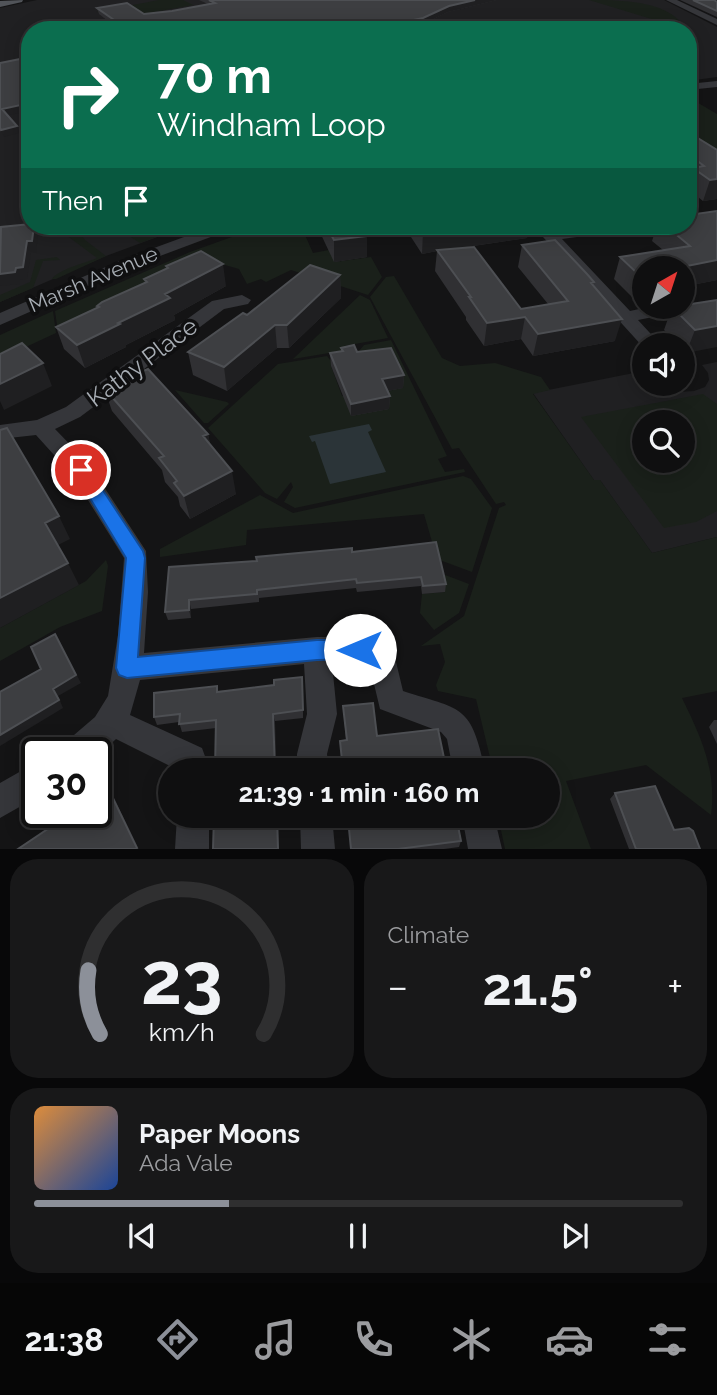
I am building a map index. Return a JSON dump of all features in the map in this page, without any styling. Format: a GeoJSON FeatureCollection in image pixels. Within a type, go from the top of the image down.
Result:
{"type":"FeatureCollection","features":[{"type":"Feature","properties":{"kind":"main road"},"geometry":{"type":"LineString","coordinates":[[0,4],[18,0]]}},
{"type":"Feature","properties":{"kind":"street"},"geometry":{"type":"LineString","coordinates":[[670,0],[717,22]]}},
{"type":"Feature","properties":{"kind":"street"},"geometry":{"type":"LineString","coordinates":[[691,10],[717,7]]}},
{"type":"Feature","properties":{"kind":"street"},"geometry":{"type":"LineString","coordinates":[[697,86],[717,84]]}},
{"type":"Feature","properties":{"kind":"street","name":"Marsh Avenue"},"geometry":{"type":"LineString","coordinates":[[0,320],[130,262],[203,235]]}},
{"type":"Feature","properties":{"kind":"street"},"geometry":{"type":"LineString","coordinates":[[550,235],[640,333]]}},
{"type":"Feature","properties":{"kind":"street","name":"Kathy Place"},"geometry":{"type":"LineString","coordinates":[[41,427],[84,405],[218,305],[242,300]]}},
{"type":"Feature","properties":{"kind":"street"},"geometry":{"type":"LineString","coordinates":[[625,317],[632,316]]}},
{"type":"Feature","properties":{"kind":"street"},"geometry":{"type":"LineString","coordinates":[[0,432],[41,427],[81,470],[134,551],[136,567],[127,668],[119,707],[111,721],[94,737]]}},
{"type":"Feature","properties":{"kind":"street"},"geometry":{"type":"LineString","coordinates":[[127,668],[317,650],[381,650],[390,699],[399,704],[442,715],[456,723],[466,758]]}},
{"type":"Feature","properties":{"kind":"street"},"geometry":{"type":"LineString","coordinates":[[312,758],[322,714],[317,650]]}},
{"type":"Feature","properties":{"kind":"street"},"geometry":{"type":"LineString","coordinates":[[111,721],[189,758]]}},
{"type":"Feature","properties":{"kind":"street"},"geometry":{"type":"LineString","coordinates":[[0,802],[21,788]]}},
{"type":"Feature","properties":{"kind":"street"},"geometry":{"type":"LineString","coordinates":[[192,849],[193,828]]}},
{"type":"Feature","properties":{"kind":"street"},"geometry":{"type":"LineString","coordinates":[[317,828],[318,849]]}},
{"type":"Feature","properties":{"kind":"street"},"geometry":{"type":"LineString","coordinates":[[481,828],[485,849]]}},
{"type":"Feature","properties":{"kind":"shaded area"},"geometry":{"type":"Polygon","coordinates":[[[37,0],[664,0],[717,27],[717,77],[697,80],[697,21],[21,21],[21,235],[163,235],[106,256],[0,302],[0,8],[37,0]]]}},
{"type":"Feature","properties":{"kind":"shaded area"},"geometry":{"type":"Polygon","coordinates":[[[159,0],[183,0],[193,5],[143,14],[96,12],[159,0]]]}},
{"type":"Feature","properties":{"kind":"shaded area"},"geometry":{"type":"Polygon","coordinates":[[[589,0],[615,0],[657,7],[680,21],[658,21],[589,0]]]}},
{"type":"Feature","properties":{"kind":"shaded area"},"geometry":{"type":"Polygon","coordinates":[[[697,102],[717,114],[717,169],[697,160],[697,102]]]}},
{"type":"Feature","properties":{"kind":"shaded area"},"geometry":{"type":"Polygon","coordinates":[[[66,235],[81,235],[106,256],[52,279],[65,270],[97,258],[66,235]]]}},
{"type":"Feature","properties":{"kind":"shaded area"},"geometry":{"type":"Polygon","coordinates":[[[128,235],[162,235],[140,243],[128,235]]]}},
{"type":"Feature","properties":{"kind":"shaded area"},"geometry":{"type":"Polygon","coordinates":[[[237,235],[305,235],[313,253],[329,250],[335,262],[371,257],[382,277],[368,295],[291,270],[266,282],[261,279],[247,284],[239,269],[218,263],[58,332],[55,311],[190,252],[237,235]]]}},
{"type":"Feature","properties":{"kind":"shaded area"},"geometry":{"type":"Polygon","coordinates":[[[57,257],[60,260],[43,261],[33,288],[0,302],[0,295],[30,282],[36,260],[57,257]]]}},
{"type":"Feature","properties":{"kind":"shaded area"},"geometry":{"type":"Polygon","coordinates":[[[394,276],[442,358],[460,366],[495,363],[541,377],[550,390],[533,394],[594,480],[600,480],[652,553],[717,537],[717,691],[682,698],[706,755],[712,784],[711,815],[646,765],[566,781],[591,849],[505,849],[501,828],[560,828],[560,758],[490,758],[476,699],[438,691],[436,685],[445,662],[440,644],[421,646],[464,616],[499,508],[506,505],[504,502],[496,504],[459,448],[452,449],[370,297],[386,277],[394,276]]]}},
{"type":"Feature","properties":{"kind":"shaded area"},"geometry":{"type":"Polygon","coordinates":[[[360,295],[370,300],[388,338],[344,346],[341,351],[293,359],[360,295]]]}},
{"type":"Feature","properties":{"kind":"shaded area"},"geometry":{"type":"Polygon","coordinates":[[[53,311],[56,333],[0,359],[0,335],[53,311]]]}},
{"type":"Feature","properties":{"kind":"shaded area"},"geometry":{"type":"Polygon","coordinates":[[[391,340],[447,456],[438,459],[445,472],[464,469],[465,472],[295,508],[284,502],[293,487],[291,482],[277,499],[265,493],[208,428],[278,364],[327,356],[334,365],[331,366],[342,396],[402,388],[366,363],[359,351],[364,345],[391,340]]]}},
{"type":"Feature","properties":{"kind":"shaded area"},"geometry":{"type":"Polygon","coordinates":[[[717,362],[717,537],[652,553],[600,480],[594,480],[533,393],[632,373],[632,396],[695,396],[695,391],[705,387],[709,380],[702,365],[717,362]]]}},
{"type":"Feature","properties":{"kind":"shaded area"},"geometry":{"type":"Polygon","coordinates":[[[175,390],[229,404],[208,423],[204,423],[175,390]]]}},
{"type":"Feature","properties":{"kind":"shaded area"},"geometry":{"type":"Polygon","coordinates":[[[703,394],[717,404],[717,511],[696,522],[664,528],[581,417],[703,394]]]}},
{"type":"Feature","properties":{"kind":"shaded area"},"geometry":{"type":"Polygon","coordinates":[[[369,424],[372,430],[368,432],[386,472],[330,484],[315,441],[312,442],[309,436],[369,424]]]}},
{"type":"Feature","properties":{"kind":"shaded area"},"geometry":{"type":"Polygon","coordinates":[[[463,476],[471,479],[492,508],[472,572],[437,559],[424,514],[247,530],[246,545],[160,557],[160,549],[260,495],[293,513],[463,476]]]}},
{"type":"Feature","properties":{"kind":"shaded area"},"geometry":{"type":"Polygon","coordinates":[[[106,560],[108,566],[102,611],[60,627],[0,661],[0,628],[86,581],[106,560]]]}},
{"type":"Feature","properties":{"kind":"shaded area"},"geometry":{"type":"Polygon","coordinates":[[[440,573],[469,584],[459,613],[434,630],[420,613],[422,594],[445,592],[440,573]]]}},
{"type":"Feature","properties":{"kind":"building"},"geometry":{"type":"Polygon","coordinates":[[[209,0],[475,0],[449,6],[423,18],[409,21],[108,21],[114,20],[97,8],[127,3],[144,14],[215,3],[209,0]]]}},
{"type":"Feature","properties":{"kind":"building"},"geometry":{"type":"Polygon","coordinates":[[[693,0],[714,0],[717,2],[717,11],[693,0]]]}},
{"type":"Feature","properties":{"kind":"building"},"geometry":{"type":"Polygon","coordinates":[[[21,59],[21,105],[2,109],[17,126],[1,130],[0,128],[0,63],[21,59]]]}},
{"type":"Feature","properties":{"kind":"building"},"geometry":{"type":"Polygon","coordinates":[[[697,138],[717,150],[717,179],[710,180],[697,171],[697,167],[704,166],[697,161],[697,138]]]}},
{"type":"Feature","properties":{"kind":"building"},"geometry":{"type":"Polygon","coordinates":[[[717,211],[717,260],[695,264],[695,256],[632,256],[632,268],[620,257],[690,246],[677,235],[697,235],[697,214],[717,211]]]}},
{"type":"Feature","properties":{"kind":"building"},"geometry":{"type":"Polygon","coordinates":[[[21,225],[21,235],[33,235],[32,241],[27,241],[23,267],[16,268],[15,272],[0,274],[1,227],[21,225]]]}},
{"type":"Feature","properties":{"kind":"building"},"geometry":{"type":"Polygon","coordinates":[[[331,235],[367,236],[334,240],[331,235]]]}},
{"type":"Feature","properties":{"kind":"building"},"geometry":{"type":"Polygon","coordinates":[[[555,240],[594,282],[591,283],[622,319],[538,334],[525,317],[487,323],[437,250],[474,247],[521,309],[568,301],[522,245],[555,240]]]}},
{"type":"Feature","properties":{"kind":"building"},"geometry":{"type":"Polygon","coordinates":[[[201,251],[223,264],[165,294],[170,298],[77,345],[56,327],[147,282],[144,279],[168,268],[166,266],[201,251]]]}},
{"type":"Feature","properties":{"kind":"building"},"geometry":{"type":"Polygon","coordinates":[[[310,265],[340,275],[287,325],[275,325],[224,367],[188,352],[243,313],[247,315],[310,265]]]}},
{"type":"Feature","properties":{"kind":"building"},"geometry":{"type":"Polygon","coordinates":[[[717,300],[717,326],[695,330],[684,319],[695,319],[695,303],[717,300]]]}},
{"type":"Feature","properties":{"kind":"building"},"geometry":{"type":"Polygon","coordinates":[[[22,343],[43,363],[0,384],[0,354],[22,343]]]}},
{"type":"Feature","properties":{"kind":"building"},"geometry":{"type":"Polygon","coordinates":[[[354,345],[357,352],[391,348],[404,375],[382,379],[390,396],[351,404],[330,353],[343,351],[341,348],[354,345]]]}},
{"type":"Feature","properties":{"kind":"building"},"geometry":{"type":"Polygon","coordinates":[[[148,369],[208,434],[203,436],[232,471],[184,496],[174,483],[177,481],[159,458],[164,456],[104,388],[148,369]]]}},
{"type":"Feature","properties":{"kind":"building"},"geometry":{"type":"Polygon","coordinates":[[[7,428],[59,516],[45,523],[68,563],[0,598],[0,430],[7,428]]]}},
{"type":"Feature","properties":{"kind":"building"},"geometry":{"type":"Polygon","coordinates":[[[436,542],[446,584],[423,586],[421,577],[357,583],[356,579],[257,590],[257,594],[189,600],[189,610],[165,612],[169,567],[257,561],[256,557],[352,548],[352,552],[436,542]]]}},
{"type":"Feature","properties":{"kind":"building"},"geometry":{"type":"Polygon","coordinates":[[[55,634],[76,675],[53,689],[59,700],[0,735],[0,692],[41,669],[31,647],[55,634]]]}},
{"type":"Feature","properties":{"kind":"building"},"geometry":{"type":"Polygon","coordinates":[[[302,677],[303,710],[273,714],[275,758],[215,758],[216,720],[179,724],[180,714],[154,717],[154,693],[217,686],[217,692],[274,685],[274,680],[302,677]]]}},
{"type":"Feature","properties":{"kind":"building"},"geometry":{"type":"Polygon","coordinates":[[[373,703],[377,736],[438,729],[444,758],[342,758],[340,741],[347,740],[343,706],[373,703]]]}},
{"type":"Feature","properties":{"kind":"building"},"geometry":{"type":"Polygon","coordinates":[[[655,786],[674,830],[689,828],[693,831],[700,849],[636,849],[615,793],[655,786]]]}},
{"type":"Feature","properties":{"kind":"building"},"geometry":{"type":"Polygon","coordinates":[[[112,796],[137,848],[136,849],[18,849],[49,828],[112,828],[112,796]]]}},
{"type":"Feature","properties":{"kind":"building"},"geometry":{"type":"Polygon","coordinates":[[[214,828],[277,828],[278,849],[213,849],[214,828]]]}},
{"type":"Feature","properties":{"kind":"building"},"geometry":{"type":"Polygon","coordinates":[[[349,828],[458,828],[461,841],[398,849],[351,849],[349,828]]]}},
{"type":"Feature","properties":{"kind":"route"},"geometry":{"type":"LineString","coordinates":[[81,470],[134,551],[136,567],[127,668],[317,650],[360,650]]}}]}
